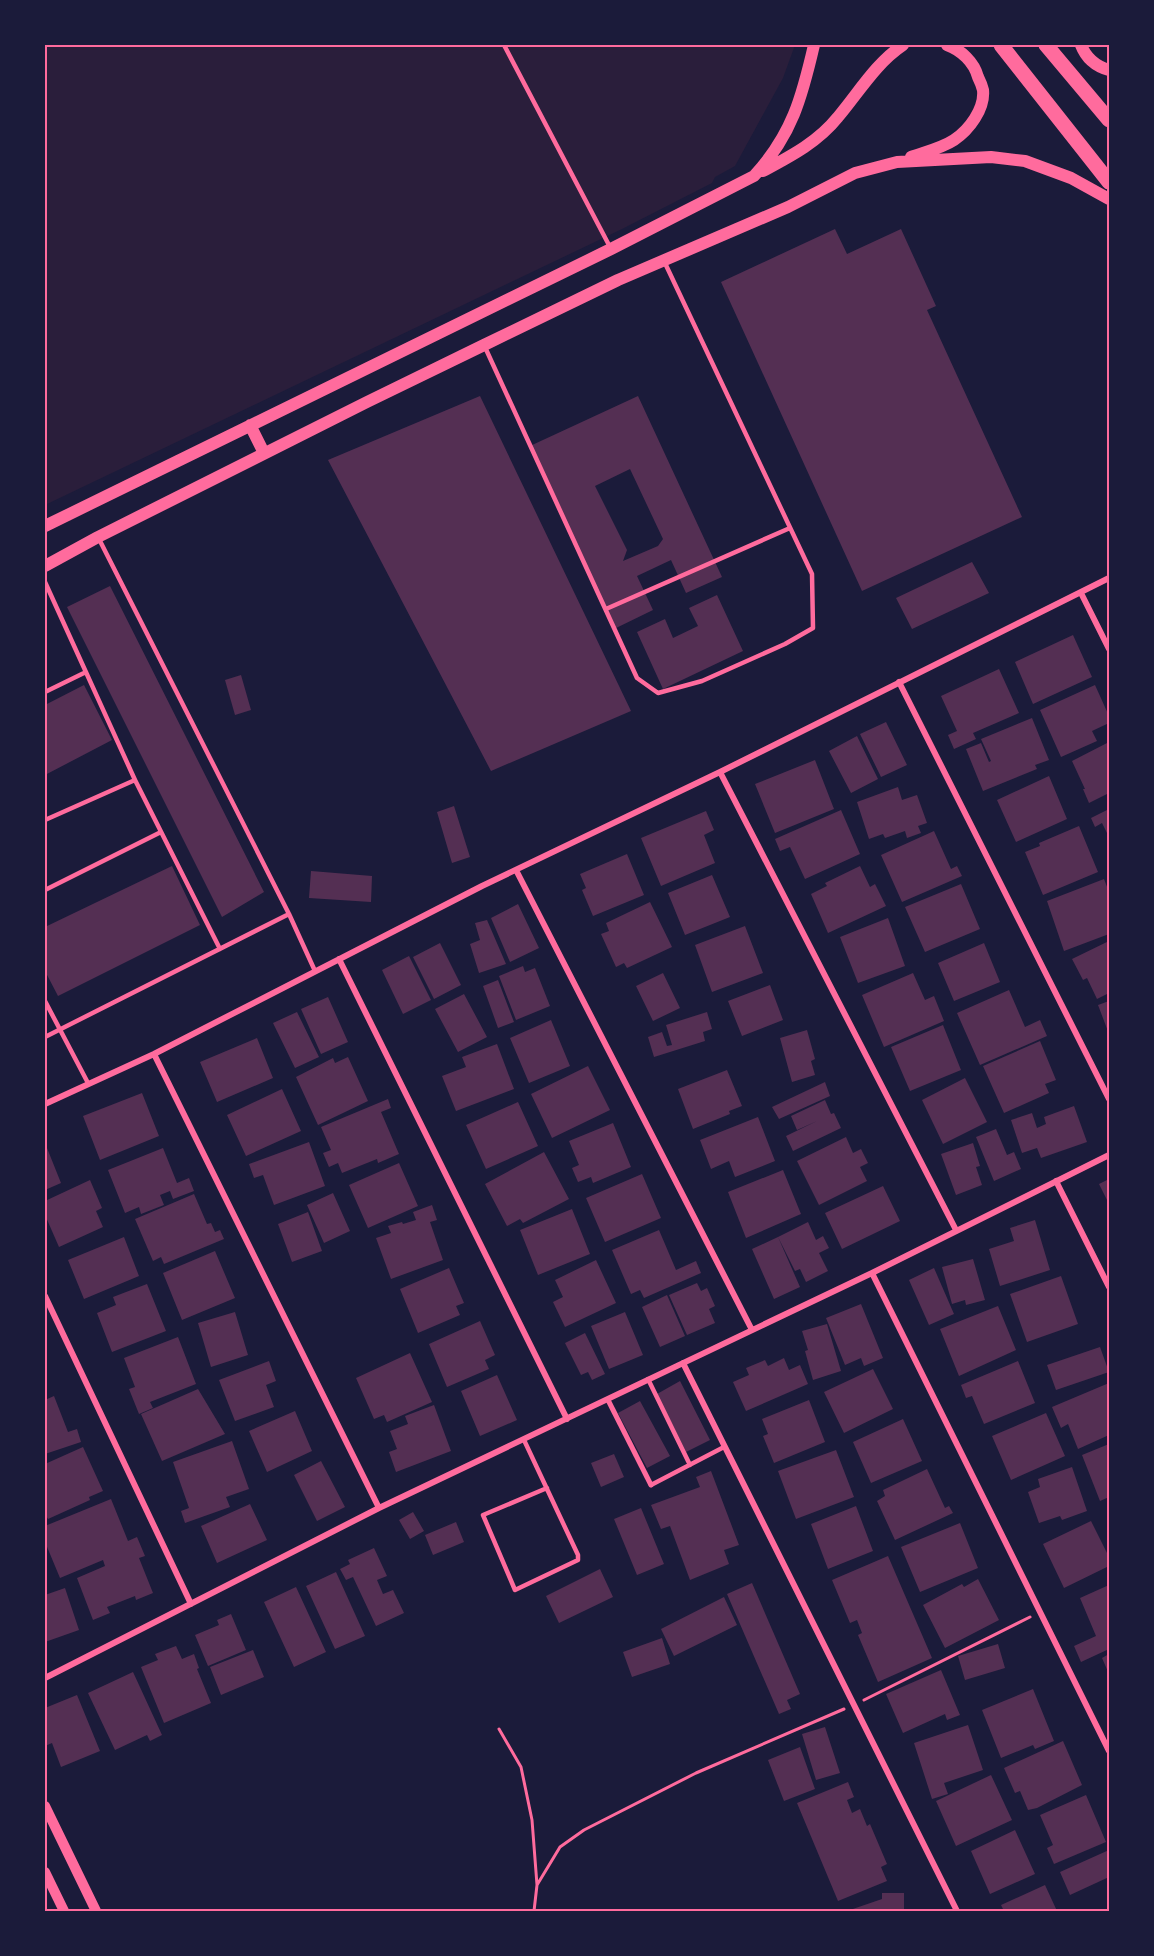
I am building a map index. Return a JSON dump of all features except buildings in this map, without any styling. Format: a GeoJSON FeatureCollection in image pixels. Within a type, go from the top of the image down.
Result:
{"type":"FeatureCollection","features":[{"type":"Feature","properties":{"kind":"main road"},"geometry":{"type":"LineString","coordinates":[[754,176],[770,159],[789,127],[801,97],[814,45]]}},
{"type":"Feature","properties":{"kind":"main road"},"geometry":{"type":"LineString","coordinates":[[45,526],[611,249],[794,154],[820,136],[876,69],[892,52],[903,45]]}},
{"type":"Feature","properties":{"kind":"main road"},"geometry":{"type":"LineString","coordinates":[[45,566],[264,453],[618,280],[788,207],[855,173],[897,162],[954,140],[970,126],[980,110],[983,91],[977,72],[968,58],[947,45]]}},
{"type":"Feature","properties":{"kind":"main road"},"geometry":{"type":"LineString","coordinates":[[1047,45],[1109,120]]}},
{"type":"Feature","properties":{"kind":"main road"},"geometry":{"type":"LineString","coordinates":[[1081,45],[1084,53],[1093,63],[1109,70]]}},
{"type":"Feature","properties":{"kind":"main road"},"geometry":{"type":"LineString","coordinates":[[1005,50],[1109,182]]}},
{"type":"Feature","properties":{"kind":"main road"},"geometry":{"type":"LineString","coordinates":[[897,162],[992,157],[1025,161],[1071,178],[1109,199]]}},
{"type":"Feature","properties":{"kind":"main road"},"geometry":{"type":"LineString","coordinates":[[250,425],[264,453]]}},
{"type":"Feature","properties":{"kind":"street"},"geometry":{"type":"LineString","coordinates":[[45,1104],[154,1054],[516,870],[720,772],[1109,578]]}},
{"type":"Feature","properties":{"kind":"street"},"geometry":{"type":"LineString","coordinates":[[1081,592],[1109,649]]}},
{"type":"Feature","properties":{"kind":"street"},"geometry":{"type":"LineString","coordinates":[[899,682],[1109,1099]]}},
{"type":"Feature","properties":{"kind":"street"},"geometry":{"type":"LineString","coordinates":[[720,772],[956,1230]]}},
{"type":"Feature","properties":{"kind":"street"},"geometry":{"type":"LineString","coordinates":[[516,870],[752,1330]]}},
{"type":"Feature","properties":{"kind":"street"},"geometry":{"type":"LineString","coordinates":[[339,959],[567,1419]]}},
{"type":"Feature","properties":{"kind":"street"},"geometry":{"type":"LineString","coordinates":[[154,1054],[379,1508]]}},
{"type":"Feature","properties":{"kind":"street"},"geometry":{"type":"LineString","coordinates":[[45,1678],[379,1508],[608,1400],[1109,1155]]}},
{"type":"Feature","properties":{"kind":"street"},"geometry":{"type":"LineString","coordinates":[[1056,1181],[1109,1287]]}},
{"type":"Feature","properties":{"kind":"street"},"geometry":{"type":"LineString","coordinates":[[872,1272],[1109,1751]]}},
{"type":"Feature","properties":{"kind":"street"},"geometry":{"type":"LineString","coordinates":[[45,1296],[191,1604]]}},
{"type":"Feature","properties":{"kind":"street"},"geometry":{"type":"LineString","coordinates":[[683,1363],[957,1911]]}},
{"type":"Feature","properties":{"kind":"street"},"geometry":{"type":"LineString","coordinates":[[608,1400],[651,1485]]}},
{"type":"Feature","properties":{"kind":"street"},"geometry":{"type":"LineString","coordinates":[[45,1806],[96,1911]]}},
{"type":"Feature","properties":{"kind":"street"},"geometry":{"type":"LineString","coordinates":[[45,1872],[64,1911]]}},
{"type":"Feature","properties":{"kind":"lane"},"geometry":{"type":"LineString","coordinates":[[504,45],[611,249]]}},
{"type":"Feature","properties":{"kind":"lane"},"geometry":{"type":"LineString","coordinates":[[484,345],[637,678],[658,693],[702,681],[785,644],[813,628],[812,574],[664,260]]}},
{"type":"Feature","properties":{"kind":"lane"},"geometry":{"type":"LineString","coordinates":[[606,609],[790,528]]}},
{"type":"Feature","properties":{"kind":"lane"},"geometry":{"type":"LineString","coordinates":[[98,537],[289,914],[315,971]]}},
{"type":"Feature","properties":{"kind":"lane"},"geometry":{"type":"LineString","coordinates":[[45,582],[135,780],[220,949]]}},
{"type":"Feature","properties":{"kind":"lane"},"geometry":{"type":"LineString","coordinates":[[45,692],[86,672]]}},
{"type":"Feature","properties":{"kind":"lane"},"geometry":{"type":"LineString","coordinates":[[45,820],[135,780]]}},
{"type":"Feature","properties":{"kind":"lane"},"geometry":{"type":"LineString","coordinates":[[45,890],[161,832]]}},
{"type":"Feature","properties":{"kind":"lane"},"geometry":{"type":"LineString","coordinates":[[45,1037],[289,914]]}},
{"type":"Feature","properties":{"kind":"lane"},"geometry":{"type":"LineString","coordinates":[[45,1001],[88,1083]]}},
{"type":"Feature","properties":{"kind":"lane"},"geometry":{"type":"LineString","coordinates":[[648,1379],[690,1465]]}},
{"type":"Feature","properties":{"kind":"lane"},"geometry":{"type":"LineString","coordinates":[[524,1440],[547,1488],[578,1556],[578,1560],[515,1590],[483,1515],[547,1488]]}},
{"type":"Feature","properties":{"kind":"lane"},"geometry":{"type":"LineString","coordinates":[[651,1485],[724,1447]]}},
{"type":"Feature","properties":{"kind":"path"},"geometry":{"type":"LineString","coordinates":[[537,1885],[560,1847],[584,1830],[696,1773],[854,1705],[1040,1611]]}},
{"type":"Feature","properties":{"kind":"path"},"geometry":{"type":"LineString","coordinates":[[499,1730],[520,1767],[532,1820],[537,1885],[534,1911]]}},
{"type":"Feature","properties":{"kind":"shaded area"},"geometry":{"type":"Polygon","coordinates":[[[45,45],[795,45],[783,78],[735,166],[715,177],[712,183],[622,229],[45,505],[45,45]]]}}]}
